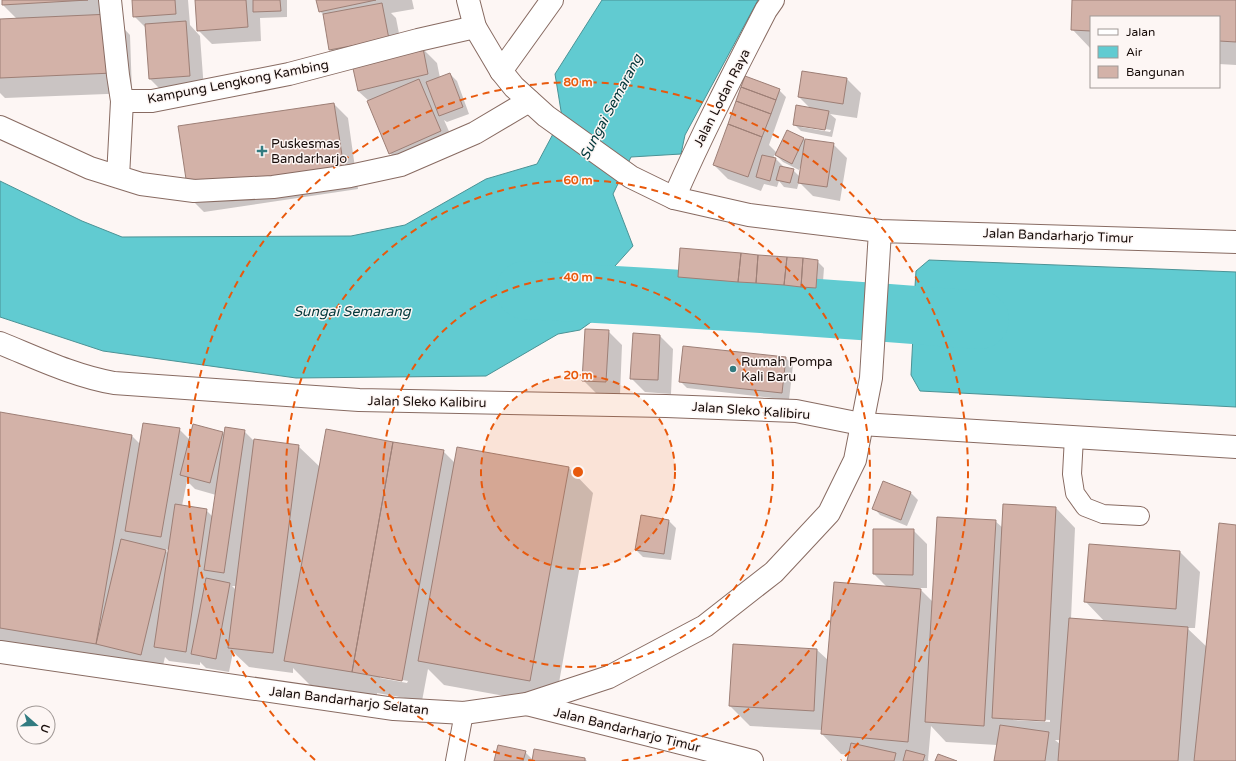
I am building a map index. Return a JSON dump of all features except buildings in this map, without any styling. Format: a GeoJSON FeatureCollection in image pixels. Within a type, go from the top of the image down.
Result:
{"type":"FeatureCollection","features":[{"type":"Feature","properties":{"kind":"street"},"geometry":{"type":"LineString","coordinates":[[110,0],[122,101],[118,177]]}},
{"type":"Feature","properties":{"kind":"street"},"geometry":{"type":"LineString","coordinates":[[468,0],[475,27],[501,71],[514,87],[546,116],[631,177],[674,198],[749,215],[880,231]]}},
{"type":"Feature","properties":{"kind":"street"},"geometry":{"type":"LineString","coordinates":[[501,71],[552,0]]}},
{"type":"Feature","properties":{"kind":"street","name":"Jalan Lodan Raya"},"geometry":{"type":"LineString","coordinates":[[674,198],[723,93],[766,10],[773,0]]}},
{"type":"Feature","properties":{"kind":"street","name":"Kampung Lengkong Kambing"},"geometry":{"type":"LineString","coordinates":[[122,101],[152,101],[289,74],[418,40],[475,27]]}},
{"type":"Feature","properties":{"kind":"street"},"geometry":{"type":"LineString","coordinates":[[0,127],[90,168],[141,184],[194,191],[273,188],[350,176],[401,165],[475,133],[529,101]]}},
{"type":"Feature","properties":{"kind":"street","name":"Jalan Bandarharjo Timur"},"geometry":{"type":"LineString","coordinates":[[880,231],[1236,242]]}},
{"type":"Feature","properties":{"kind":"street","name":"Jalan Bandarharjo Selatan"},"geometry":{"type":"LineString","coordinates":[[0,652],[394,709],[464,713],[526,704],[609,676],[704,626],[774,572],[829,513],[855,460],[871,378],[880,231]]}},
{"type":"Feature","properties":{"kind":"street","name":"Jalan Sleko Kalibiru"},"geometry":{"type":"LineString","coordinates":[[0,342],[76,374],[96,380],[114,383],[359,400],[666,406],[796,411],[861,424],[1236,447]]}},
{"type":"Feature","properties":{"kind":"street","name":"Jalan Bandarharjo Timur"},"geometry":{"type":"LineString","coordinates":[[526,704],[752,761]]}},
{"type":"Feature","properties":{"kind":"lane"},"geometry":{"type":"LineString","coordinates":[[1074,437],[1072,474],[1075,493],[1085,507],[1103,514],[1140,516]]}},
{"type":"Feature","properties":{"kind":"lane"},"geometry":{"type":"LineString","coordinates":[[455,761],[464,713]]}},
{"type":"Feature","properties":{"kind":"water","name":"Sungai Semarang"},"geometry":{"type":"Polygon","coordinates":[[[602,0],[758,0],[685,135],[681,154],[631,157],[613,194],[633,246],[615,266],[594,320],[580,330],[558,334],[486,376],[296,378],[103,351],[0,317],[0,181],[82,221],[122,237],[351,236],[405,225],[486,179],[537,164],[562,117],[555,74],[602,0]]]}},
{"type":"Feature","properties":{"kind":"water"},"geometry":{"type":"Polygon","coordinates":[[[929,260],[1236,272],[1236,407],[920,391],[911,375],[913,335],[900,333],[901,301],[914,302],[916,271],[929,260]]]}},
{"type":"Feature","properties":{"kind":"waterway"},"geometry":{"type":"LineString","coordinates":[[525,290],[867,311],[980,320]]}},
{"type":"Feature","properties":{"kind":"place","name":"Puskesmas Bandarharjo"},"geometry":{"type":"Point","coordinates":[262,151]}},
{"type":"Feature","properties":{"kind":"place","name":"Rumah Pompa Kali Baru"},"geometry":{"type":"Point","coordinates":[733,369]}}]}
